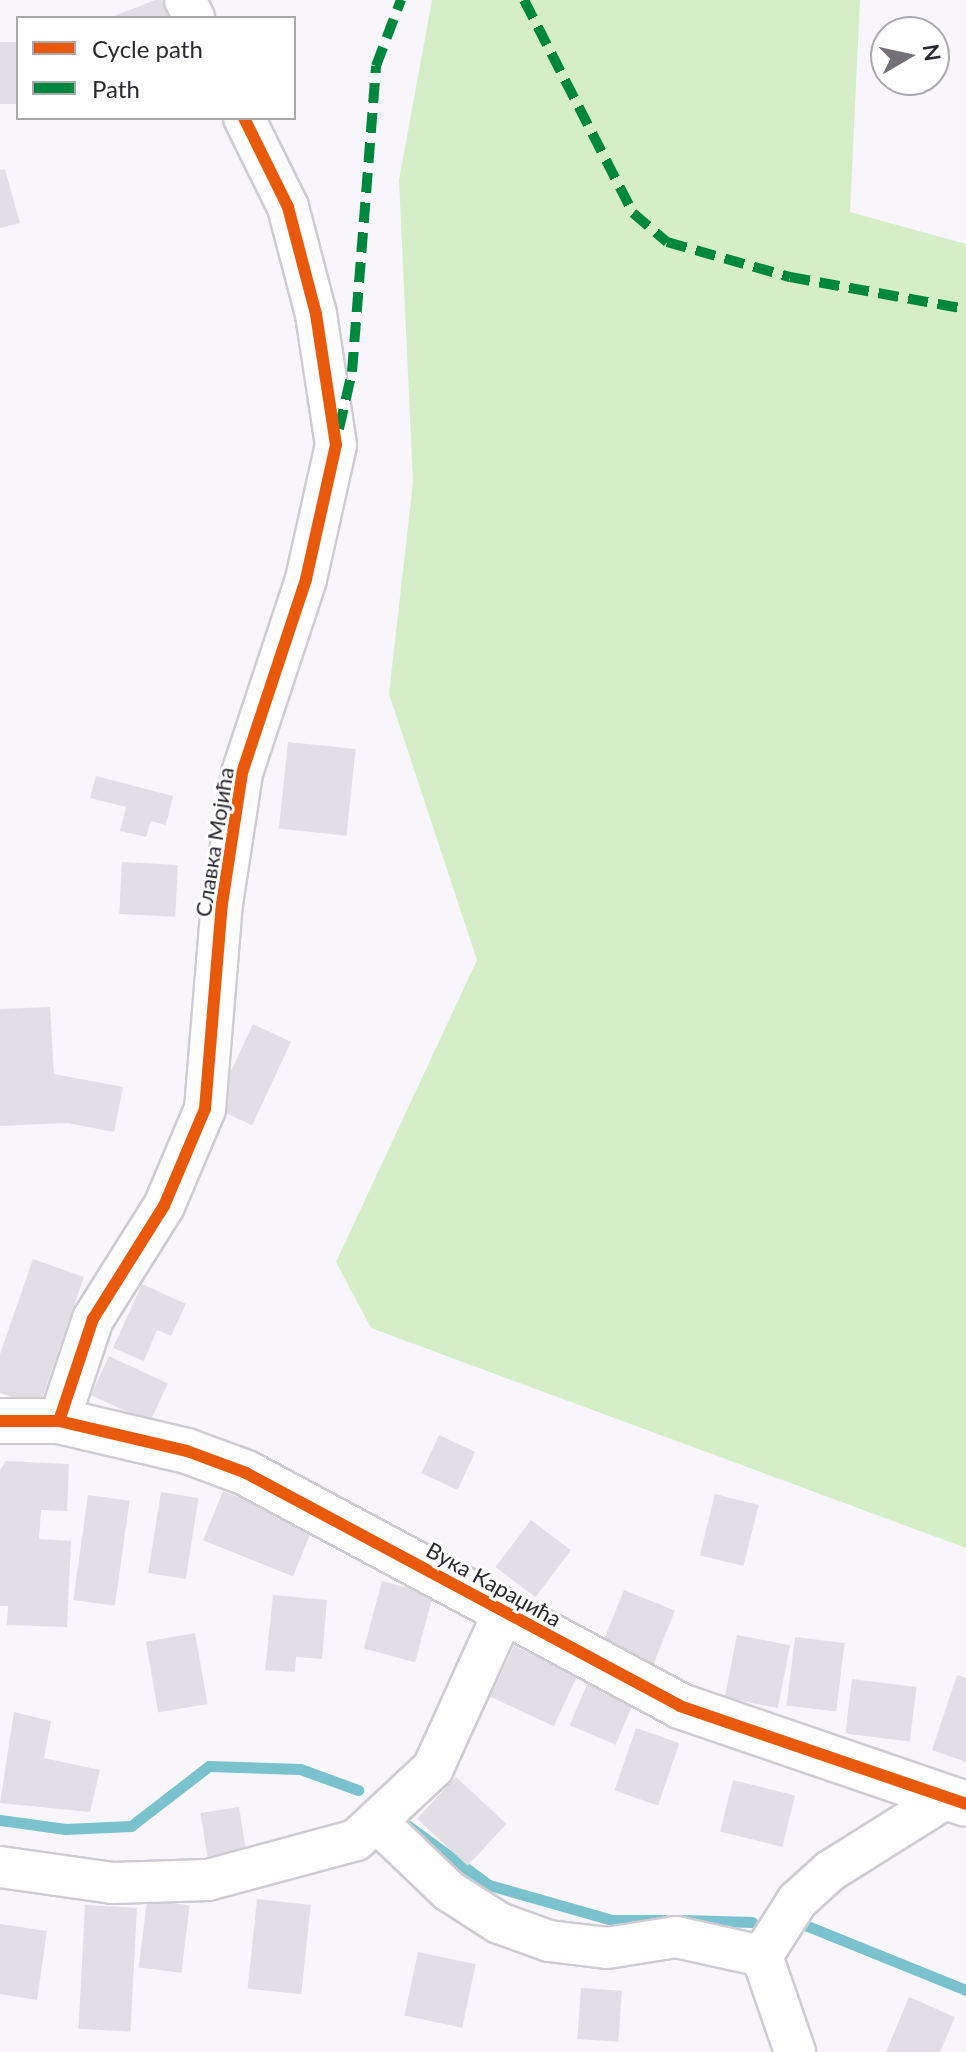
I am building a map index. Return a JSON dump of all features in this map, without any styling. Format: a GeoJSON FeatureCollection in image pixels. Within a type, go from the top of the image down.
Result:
{"type":"FeatureCollection","features":[{"type":"Feature","properties":{"kind":"street","name":"Славка Мојића"},"geometry":{"type":"LineString","coordinates":[[59,1421],[93,1319],[164,1206],[205,1109],[222,904],[242,773],[306,579],[336,445],[316,314],[288,207],[245,120]]}},
{"type":"Feature","properties":{"kind":"street","name":"Вука Караџића"},"geometry":{"type":"LineString","coordinates":[[0,1421],[59,1421],[187,1451],[246,1473],[503,1614],[680,1706],[956,1801]]}},
{"type":"Feature","properties":{"kind":"street"},"geometry":{"type":"LineString","coordinates":[[0,1867],[113,1883],[208,1880],[356,1840],[378,1823],[433,1768],[503,1614]]}},
{"type":"Feature","properties":{"kind":"street"},"geometry":{"type":"LineString","coordinates":[[762,1956],[797,1901],[830,1871],[956,1801]]}},
{"type":"Feature","properties":{"kind":"street"},"geometry":{"type":"LineString","coordinates":[[378,1823],[449,1891],[499,1923],[549,1941],[607,1948],[676,1937],[762,1956]]}},
{"type":"Feature","properties":{"kind":"street"},"geometry":{"type":"LineString","coordinates":[[762,1956],[795,2052]]}},
{"type":"Feature","properties":{"kind":"green space"},"geometry":{"type":"Polygon","coordinates":[[[432,0],[860,0],[850,212],[966,244],[966,1548],[371,1328],[336,1262],[477,960],[389,694],[413,482],[399,180],[432,0]]]}},
{"type":"Feature","properties":{"kind":"building"},"geometry":{"type":"Polygon","coordinates":[[[161,0],[167,16],[114,16],[161,0]]]}},
{"type":"Feature","properties":{"kind":"building"},"geometry":{"type":"Polygon","coordinates":[[[0,42],[16,42],[16,104],[0,104],[0,42]]]}},
{"type":"Feature","properties":{"kind":"building"},"geometry":{"type":"Polygon","coordinates":[[[5,169],[20,223],[0,228],[0,170],[5,169]]]}},
{"type":"Feature","properties":{"kind":"building"},"geometry":{"type":"Polygon","coordinates":[[[288,742],[356,749],[347,836],[279,829],[288,742]]]}},
{"type":"Feature","properties":{"kind":"building"},"geometry":{"type":"Polygon","coordinates":[[[96,776],[173,796],[166,825],[151,821],[146,837],[120,831],[126,807],[90,798],[96,776]]]}},
{"type":"Feature","properties":{"kind":"building"},"geometry":{"type":"Polygon","coordinates":[[[122,862],[178,865],[175,917],[119,914],[122,862]]]}},
{"type":"Feature","properties":{"kind":"building"},"geometry":{"type":"Polygon","coordinates":[[[50,1007],[54,1074],[123,1087],[114,1132],[68,1123],[0,1126],[0,1009],[50,1007]]]}},
{"type":"Feature","properties":{"kind":"building"},"geometry":{"type":"Polygon","coordinates":[[[253,1024],[291,1042],[252,1125],[214,1107],[253,1024]]]}},
{"type":"Feature","properties":{"kind":"building"},"geometry":{"type":"Polygon","coordinates":[[[33,1259],[84,1277],[39,1407],[0,1393],[0,1354],[33,1259]]]}},
{"type":"Feature","properties":{"kind":"building"},"geometry":{"type":"Polygon","coordinates":[[[142,1284],[186,1304],[171,1336],[157,1330],[144,1361],[113,1348],[142,1284]]]}},
{"type":"Feature","properties":{"kind":"building"},"geometry":{"type":"Polygon","coordinates":[[[109,1356],[168,1383],[150,1422],[91,1395],[109,1356]]]}},
{"type":"Feature","properties":{"kind":"building"},"geometry":{"type":"Polygon","coordinates":[[[439,1435],[475,1452],[458,1490],[421,1473],[439,1435]]]}},
{"type":"Feature","properties":{"kind":"building"},"geometry":{"type":"Polygon","coordinates":[[[6,1461],[69,1464],[67,1511],[41,1510],[39,1539],[71,1541],[67,1627],[7,1625],[8,1606],[0,1606],[0,1470],[6,1461]]]}},
{"type":"Feature","properties":{"kind":"building"},"geometry":{"type":"Polygon","coordinates":[[[223,1491],[313,1527],[293,1576],[203,1540],[223,1491]]]}},
{"type":"Feature","properties":{"kind":"building"},"geometry":{"type":"Polygon","coordinates":[[[161,1492],[199,1498],[186,1579],[148,1573],[161,1492]]]}},
{"type":"Feature","properties":{"kind":"building"},"geometry":{"type":"Polygon","coordinates":[[[715,1494],[759,1505],[743,1566],[700,1555],[715,1494]]]}},
{"type":"Feature","properties":{"kind":"building"},"geometry":{"type":"Polygon","coordinates":[[[88,1495],[130,1501],[115,1606],[73,1600],[88,1495]]]}},
{"type":"Feature","properties":{"kind":"building"},"geometry":{"type":"Polygon","coordinates":[[[531,1520],[571,1550],[535,1597],[495,1567],[531,1520]]]}},
{"type":"Feature","properties":{"kind":"building"},"geometry":{"type":"Polygon","coordinates":[[[382,1581],[433,1595],[415,1662],[364,1649],[382,1581]]]}},
{"type":"Feature","properties":{"kind":"building"},"geometry":{"type":"Polygon","coordinates":[[[624,1590],[675,1611],[652,1667],[601,1647],[624,1590]]]}},
{"type":"Feature","properties":{"kind":"building"},"geometry":{"type":"Polygon","coordinates":[[[273,1595],[327,1600],[322,1659],[296,1657],[295,1672],[265,1670],[273,1595]]]}},
{"type":"Feature","properties":{"kind":"building"},"geometry":{"type":"Polygon","coordinates":[[[195,1633],[208,1704],[158,1713],[146,1642],[195,1633]]]}},
{"type":"Feature","properties":{"kind":"building"},"geometry":{"type":"Polygon","coordinates":[[[737,1635],[790,1645],[778,1708],[725,1698],[737,1635]]]}},
{"type":"Feature","properties":{"kind":"building"},"geometry":{"type":"Polygon","coordinates":[[[795,1637],[845,1643],[836,1712],[787,1705],[795,1637]]]}},
{"type":"Feature","properties":{"kind":"building"},"geometry":{"type":"Polygon","coordinates":[[[514,1646],[577,1676],[554,1726],[490,1697],[514,1646]]]}},
{"type":"Feature","properties":{"kind":"building"},"geometry":{"type":"Polygon","coordinates":[[[957,1675],[966,1678],[966,1762],[932,1750],[957,1675]]]}},
{"type":"Feature","properties":{"kind":"building"},"geometry":{"type":"Polygon","coordinates":[[[852,1679],[917,1687],[910,1742],[845,1734],[852,1679]]]}},
{"type":"Feature","properties":{"kind":"building"},"geometry":{"type":"Polygon","coordinates":[[[588,1682],[634,1702],[616,1745],[570,1725],[588,1682]]]}},
{"type":"Feature","properties":{"kind":"building"},"geometry":{"type":"Polygon","coordinates":[[[14,1712],[51,1721],[44,1758],[100,1770],[90,1812],[0,1803],[14,1712]]]}},
{"type":"Feature","properties":{"kind":"building"},"geometry":{"type":"Polygon","coordinates":[[[636,1728],[679,1743],[658,1805],[615,1790],[636,1728]]]}},
{"type":"Feature","properties":{"kind":"building"},"geometry":{"type":"Polygon","coordinates":[[[456,1777],[506,1824],[468,1866],[417,1819],[456,1777]]]}},
{"type":"Feature","properties":{"kind":"building"},"geometry":{"type":"Polygon","coordinates":[[[733,1780],[795,1795],[782,1847],[720,1831],[733,1780]]]}},
{"type":"Feature","properties":{"kind":"building"},"geometry":{"type":"Polygon","coordinates":[[[239,1807],[246,1850],[207,1857],[200,1813],[239,1807]]]}},
{"type":"Feature","properties":{"kind":"building"},"geometry":{"type":"Polygon","coordinates":[[[257,1899],[311,1905],[301,1994],[248,1989],[257,1899]]]}},
{"type":"Feature","properties":{"kind":"building"},"geometry":{"type":"Polygon","coordinates":[[[147,1900],[190,1905],[181,1973],[139,1967],[147,1900]]]}},
{"type":"Feature","properties":{"kind":"building"},"geometry":{"type":"Polygon","coordinates":[[[85,1905],[137,1908],[130,2032],[79,2029],[85,1905]]]}},
{"type":"Feature","properties":{"kind":"building"},"geometry":{"type":"Polygon","coordinates":[[[0,1924],[47,1931],[37,2000],[0,1994],[0,1924]]]}},
{"type":"Feature","properties":{"kind":"building"},"geometry":{"type":"Polygon","coordinates":[[[418,1952],[476,1964],[462,2028],[404,2016],[418,1952]]]}},
{"type":"Feature","properties":{"kind":"building"},"geometry":{"type":"Polygon","coordinates":[[[581,1988],[622,1991],[618,2042],[577,2039],[581,1988]]]}},
{"type":"Feature","properties":{"kind":"building"},"geometry":{"type":"Polygon","coordinates":[[[909,1997],[955,2017],[940,2052],[886,2052],[909,1997]]]}},
{"type":"Feature","properties":{"kind":"waterway"},"geometry":{"type":"LineString","coordinates":[[0,1820],[65,1829],[131,1826],[209,1766],[300,1769],[358,1790]]}},
{"type":"Feature","properties":{"kind":"waterway"},"geometry":{"type":"LineString","coordinates":[[404,1823],[489,1885],[612,1920],[665,1920]]}},
{"type":"Feature","properties":{"kind":"waterway"},"geometry":{"type":"LineString","coordinates":[[683,1920],[752,1922]]}},
{"type":"Feature","properties":{"kind":"waterway"},"geometry":{"type":"LineString","coordinates":[[805,1925],[966,1990]]}},
{"type":"Feature","properties":{"kind":"marked path"},"geometry":{"type":"LineString","coordinates":[[339,429],[352,372],[376,66],[401,0]]}},
{"type":"Feature","properties":{"kind":"marked path"},"geometry":{"type":"LineString","coordinates":[[524,0],[633,213],[667,242],[790,277],[966,309]]}},
{"type":"Feature","properties":{"kind":"cycle path"},"geometry":{"type":"LineString","coordinates":[[59,1421],[93,1319],[164,1206],[205,1109],[222,904],[242,773],[306,579],[336,445],[316,314],[288,207],[245,120]]}},
{"type":"Feature","properties":{"kind":"cycle path"},"geometry":{"type":"LineString","coordinates":[[0,1421],[59,1421],[187,1451],[246,1473],[680,1706],[966,1804]]}}]}
